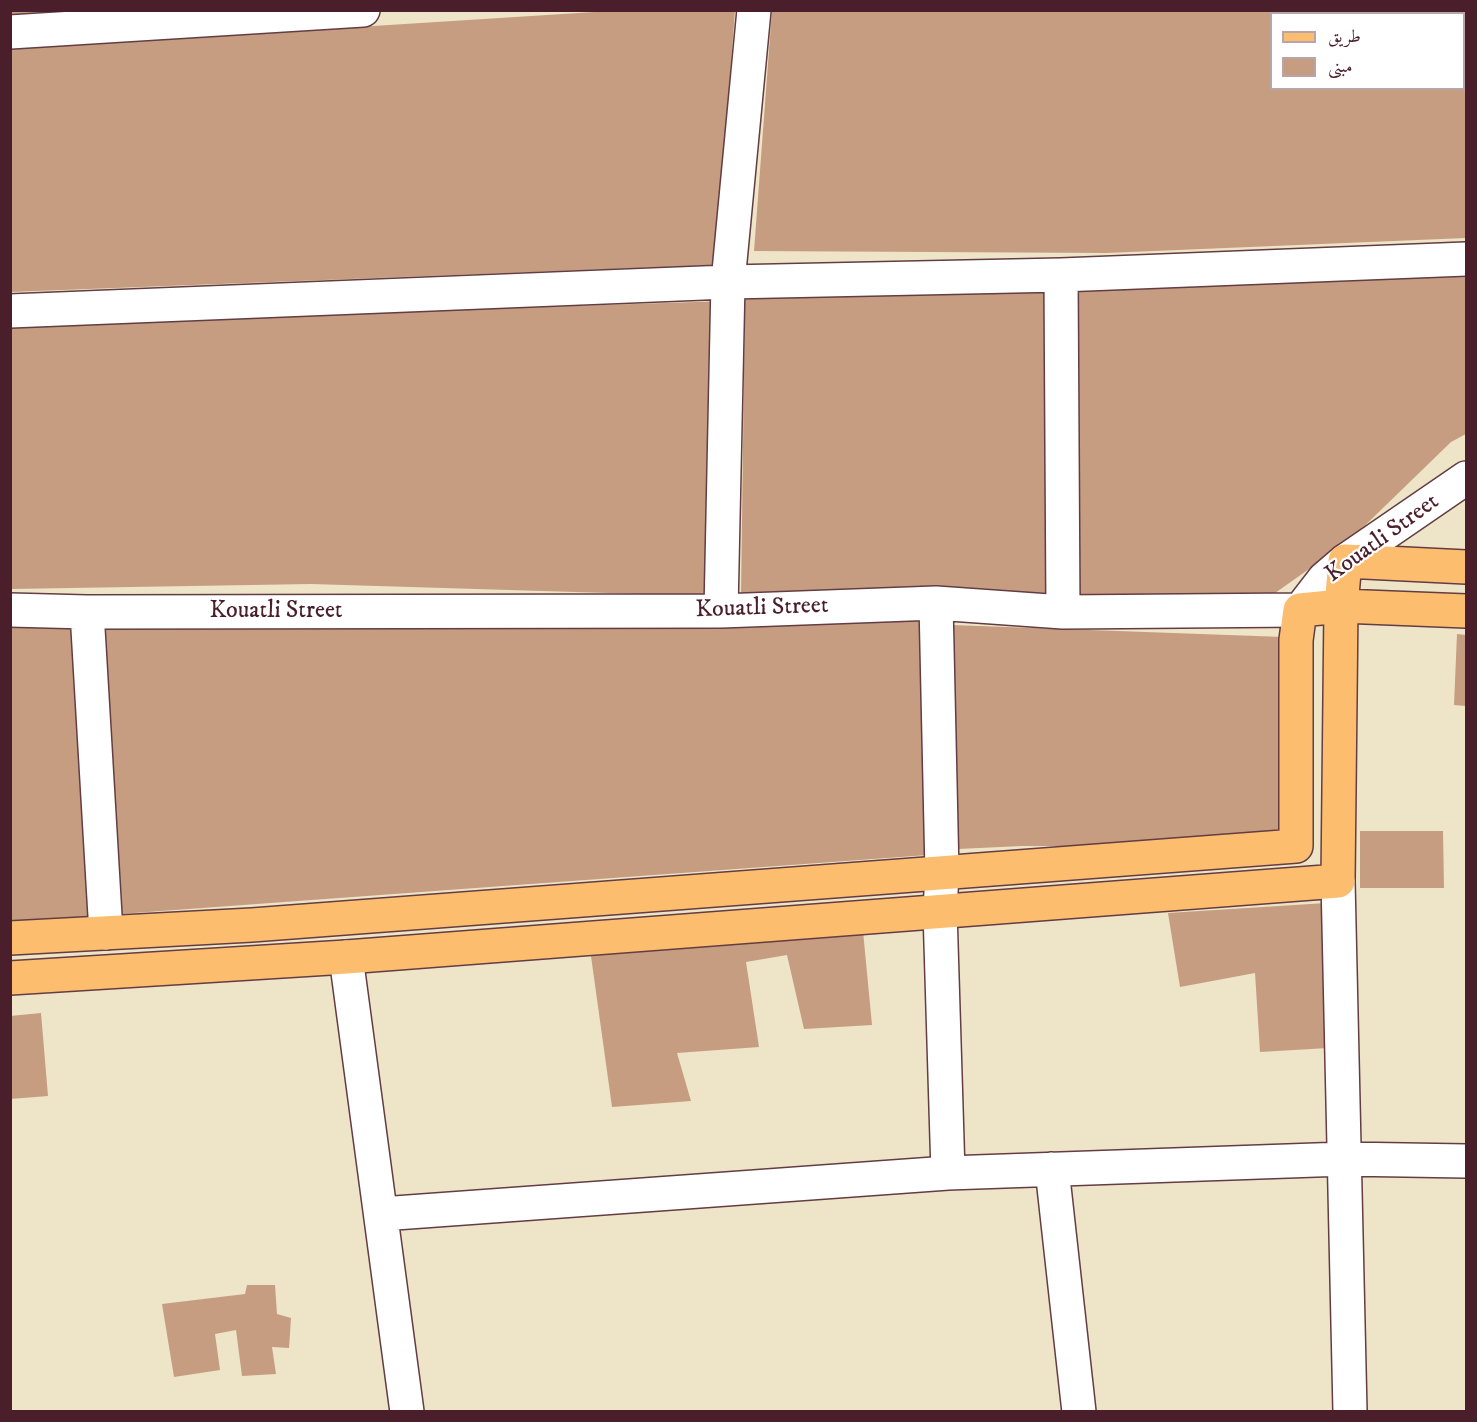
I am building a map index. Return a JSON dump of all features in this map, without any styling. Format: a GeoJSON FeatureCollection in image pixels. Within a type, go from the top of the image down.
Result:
{"type":"FeatureCollection","features":[{"type":"Feature","properties":{"kind":"main road"},"geometry":{"type":"LineString","coordinates":[[10,978],[346,957],[1338,881],[1341,606],[1345,561],[1467,567]]}},
{"type":"Feature","properties":{"kind":"main road"},"geometry":{"type":"LineString","coordinates":[[10,938],[252,925],[1296,846],[1296,640],[1300,609],[1341,606],[1467,611]]}},
{"type":"Feature","properties":{"kind":"street"},"geometry":{"type":"LineString","coordinates":[[10,32],[363,10]]}},
{"type":"Feature","properties":{"kind":"street"},"geometry":{"type":"LineString","coordinates":[[721,611],[728,282],[754,10]]}},
{"type":"Feature","properties":{"kind":"street"},"geometry":{"type":"LineString","coordinates":[[10,311],[728,282],[1061,275],[1467,259]]}},
{"type":"Feature","properties":{"kind":"street"},"geometry":{"type":"LineString","coordinates":[[1061,275],[1064,612]]}},
{"type":"Feature","properties":{"kind":"street","name":"Kouatli Street"},"geometry":{"type":"LineString","coordinates":[[10,610],[87,612],[721,611],[936,603],[1064,612],[1300,609],[1324,579],[1345,561],[1467,478]]}},
{"type":"Feature","properties":{"kind":"street"},"geometry":{"type":"LineString","coordinates":[[936,603],[942,873],[939,911],[948,1173]]}},
{"type":"Feature","properties":{"kind":"street"},"geometry":{"type":"LineString","coordinates":[[87,612],[106,933]]}},
{"type":"Feature","properties":{"kind":"street"},"geometry":{"type":"LineString","coordinates":[[1338,881],[1350,1412]]}},
{"type":"Feature","properties":{"kind":"street"},"geometry":{"type":"LineString","coordinates":[[346,957],[407,1412]]}},
{"type":"Feature","properties":{"kind":"street"},"geometry":{"type":"LineString","coordinates":[[381,1214],[948,1173],[1344,1159],[1467,1161]]}},
{"type":"Feature","properties":{"kind":"street"},"geometry":{"type":"LineString","coordinates":[[1052,1168],[1079,1412]]}},
{"type":"Feature","properties":{"kind":"building"},"geometry":{"type":"Polygon","coordinates":[[[10,10],[170,10],[10,21],[10,10]]]}},
{"type":"Feature","properties":{"kind":"building"},"geometry":{"type":"Polygon","coordinates":[[[626,10],[735,10],[716,265],[10,292],[10,49],[626,10]]]}},
{"type":"Feature","properties":{"kind":"building"},"geometry":{"type":"Polygon","coordinates":[[[772,10],[1466,10],[1466,238],[1106,253],[754,251],[772,10]]]}},
{"type":"Feature","properties":{"kind":"building"},"geometry":{"type":"Polygon","coordinates":[[[1466,271],[1466,434],[1451,442],[1350,540],[1261,603],[1073,596],[1067,283],[1466,271]]]}},
{"type":"Feature","properties":{"kind":"building"},"geometry":{"type":"Polygon","coordinates":[[[872,288],[1048,293],[1049,595],[741,595],[745,295],[872,288]]]}},
{"type":"Feature","properties":{"kind":"building"},"geometry":{"type":"Polygon","coordinates":[[[728,301],[708,596],[311,584],[10,589],[10,324],[728,301]]]}},
{"type":"Feature","properties":{"kind":"building"},"geometry":{"type":"Polygon","coordinates":[[[10,610],[76,612],[98,922],[10,929],[10,610]]]}},
{"type":"Feature","properties":{"kind":"building"},"geometry":{"type":"Polygon","coordinates":[[[924,620],[928,855],[120,914],[103,629],[782,625],[924,620]]]}},
{"type":"Feature","properties":{"kind":"building"},"geometry":{"type":"Polygon","coordinates":[[[951,625],[1284,637],[1282,847],[1022,846],[958,849],[951,625]]]}},
{"type":"Feature","properties":{"kind":"building"},"geometry":{"type":"Polygon","coordinates":[[[1457,634],[1466,635],[1466,706],[1454,705],[1457,634]]]}},
{"type":"Feature","properties":{"kind":"building"},"geometry":{"type":"Polygon","coordinates":[[[1360,831],[1443,831],[1444,888],[1360,888],[1360,831]]]}},
{"type":"Feature","properties":{"kind":"building"},"geometry":{"type":"Polygon","coordinates":[[[1326,903],[1328,1048],[1260,1052],[1255,973],[1180,987],[1168,913],[1326,903]]]}},
{"type":"Feature","properties":{"kind":"building"},"geometry":{"type":"Polygon","coordinates":[[[863,931],[872,1025],[804,1029],[787,955],[746,962],[759,1047],[677,1053],[691,1101],[612,1107],[590,949],[863,931]]]}},
{"type":"Feature","properties":{"kind":"building"},"geometry":{"type":"Polygon","coordinates":[[[41,1013],[48,1096],[10,1099],[10,1016],[41,1013]]]}},
{"type":"Feature","properties":{"kind":"building"},"geometry":{"type":"Polygon","coordinates":[[[247,1285],[275,1285],[277,1314],[291,1318],[289,1348],[272,1347],[276,1374],[242,1376],[236,1330],[215,1334],[220,1370],[174,1377],[162,1304],[245,1294],[247,1285]]]}}]}
